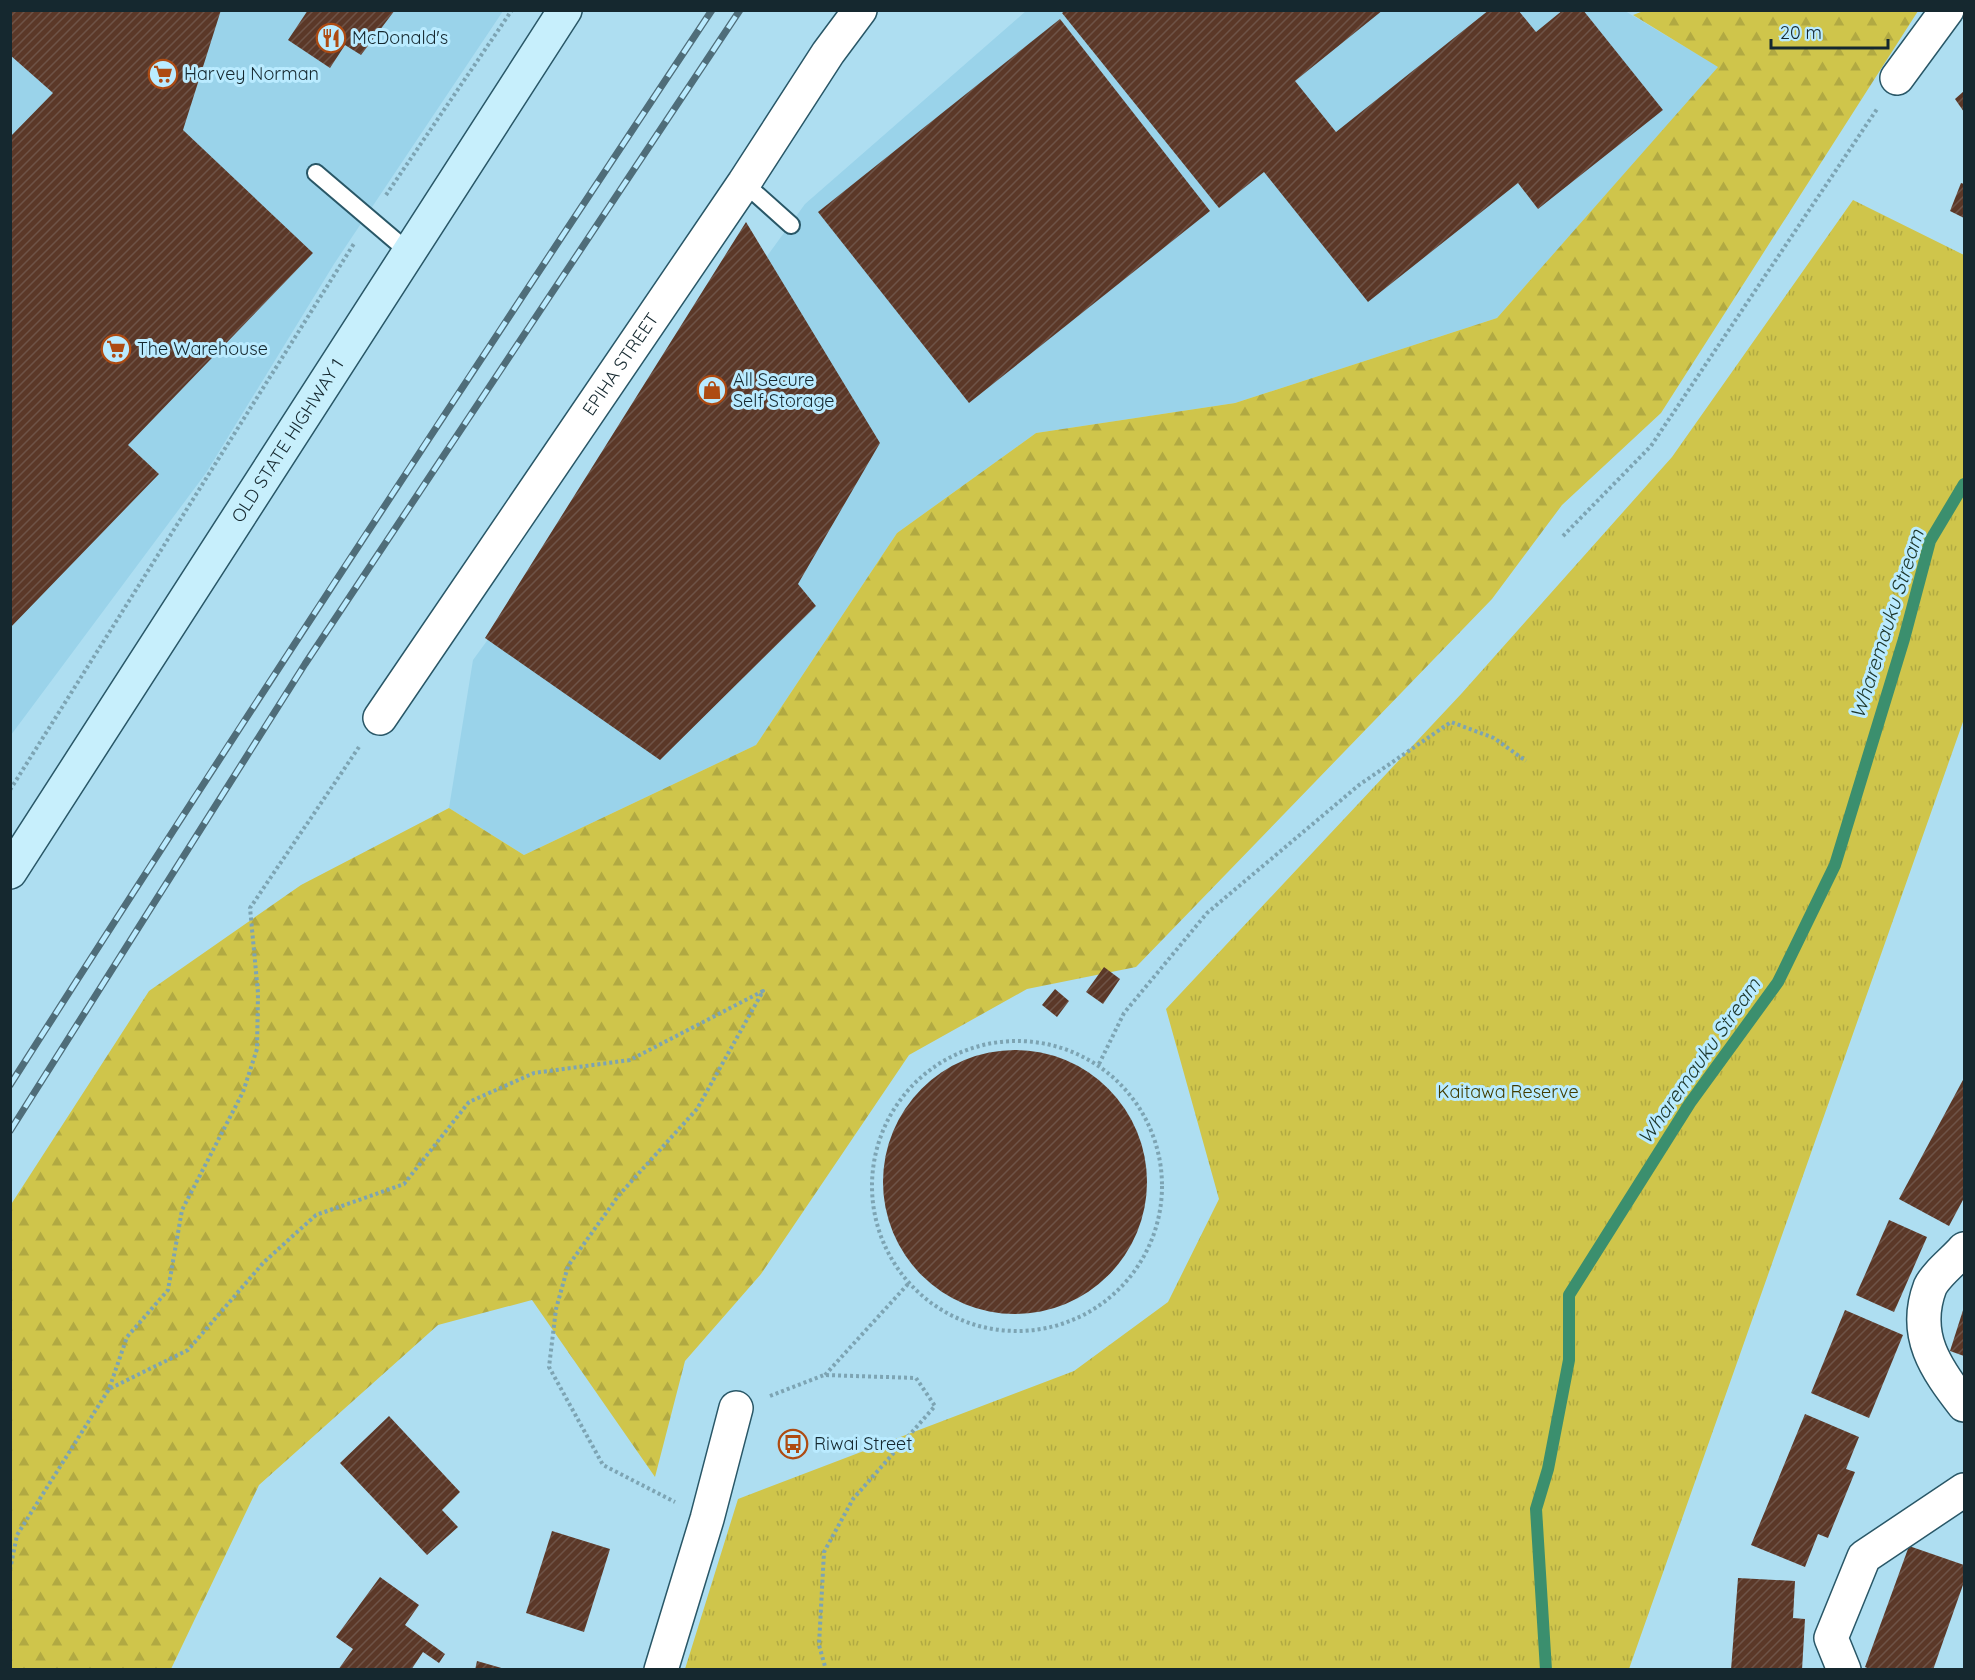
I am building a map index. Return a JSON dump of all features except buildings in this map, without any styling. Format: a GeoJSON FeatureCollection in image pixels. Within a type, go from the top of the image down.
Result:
{"type":"FeatureCollection","features":[{"type":"Feature","properties":{"kind":"main road","name":"OLD STATE HIGHWAY 1"},"geometry":{"type":"LineString","coordinates":[[15,857],[410,253],[565,10]]}},
{"type":"Feature","properties":{"kind":"street","name":"EPIHA STREET"},"geometry":{"type":"LineString","coordinates":[[380,718],[744,183],[828,53],[860,10]]}},
{"type":"Feature","properties":{"kind":"street"},"geometry":{"type":"LineString","coordinates":[[1897,78],[1947,10]]}},
{"type":"Feature","properties":{"kind":"street"},"geometry":{"type":"LineString","coordinates":[[1965,1249],[1931,1286],[1922,1329],[1937,1371],[1965,1406]]}},
{"type":"Feature","properties":{"kind":"street"},"geometry":{"type":"LineString","coordinates":[[661,1670],[707,1519],[736,1408]]}},
{"type":"Feature","properties":{"kind":"street"},"geometry":{"type":"LineString","coordinates":[[1844,1670],[1831,1638],[1864,1557],[1965,1490]]}},
{"type":"Feature","properties":{"kind":"lane"},"geometry":{"type":"LineString","coordinates":[[316,173],[410,253]]}},
{"type":"Feature","properties":{"kind":"lane"},"geometry":{"type":"LineString","coordinates":[[744,183],[790,225]]}},
{"type":"Feature","properties":{"kind":"path"},"geometry":{"type":"LineString","coordinates":[[10,790],[370,219],[512,10]]}},
{"type":"Feature","properties":{"kind":"path"},"geometry":{"type":"LineString","coordinates":[[1563,536],[1651,446],[1897,78]]}},
{"type":"Feature","properties":{"kind":"path"},"geometry":{"type":"LineString","coordinates":[[10,1570],[17,1535],[109,1389],[127,1337],[168,1290],[182,1210],[243,1092],[256,1049],[258,993],[250,908],[380,718]]}},
{"type":"Feature","properties":{"kind":"path"},"geometry":{"type":"LineString","coordinates":[[1099,1064],[1124,1013],[1207,913],[1359,786],[1451,722],[1494,738],[1526,761]]}},
{"type":"Feature","properties":{"kind":"path"},"geometry":{"type":"LineString","coordinates":[[109,1389],[188,1350],[264,1262],[315,1215],[404,1184],[469,1102],[534,1073],[630,1060],[763,991],[697,1109],[619,1195],[568,1266],[556,1309],[549,1367],[603,1465],[707,1519]]}},
{"type":"Feature","properties":{"kind":"path"},"geometry":{"type":"LineString","coordinates":[[1009,1040],[1056,1045],[1099,1064],[1135,1098],[1157,1142],[1164,1191],[1154,1239],[1128,1281],[1090,1312],[1044,1329],[1014,1330],[995,1330],[948,1314],[908,1284],[883,1245],[871,1200],[874,1153],[892,1109],[923,1074],[963,1050],[1009,1040]]}},
{"type":"Feature","properties":{"kind":"path"},"geometry":{"type":"LineString","coordinates":[[824,1375],[908,1284]]}},
{"type":"Feature","properties":{"kind":"path"},"geometry":{"type":"LineString","coordinates":[[736,1408],[824,1375],[916,1378],[935,1407],[854,1499],[824,1552],[819,1645],[826,1670]]}},
{"type":"Feature","properties":{"kind":"shaded area"},"geometry":{"type":"Polygon","coordinates":[[[11,11],[503,11],[334,264],[206,473],[11,735],[11,11]]]}},
{"type":"Feature","properties":{"kind":"shaded area"},"geometry":{"type":"Polygon","coordinates":[[[1026,11],[1625,11],[1719,67],[1497,318],[1235,403],[1036,433],[897,533],[756,745],[524,855],[449,808],[473,660],[805,204],[1026,11]]]}},
{"type":"Feature","properties":{"kind":"green space"},"geometry":{"type":"Polygon","coordinates":[[[1646,10],[1918,11],[1661,413],[1562,505],[1492,599],[1136,967],[1027,989],[909,1055],[761,1274],[685,1361],[655,1477],[532,1300],[438,1325],[259,1485],[171,1669],[11,1669],[10,1206],[149,991],[301,885],[449,808],[524,855],[756,745],[897,533],[1036,433],[1235,403],[1497,318],[1718,67],[1633,15],[1646,10]]]}},
{"type":"Feature","properties":{"kind":"green space","name":"Kaitawa Reserve"},"geometry":{"type":"Polygon","coordinates":[[[1853,200],[1964,255],[1964,719],[1629,1669],[685,1669],[738,1499],[1074,1371],[1168,1302],[1219,1199],[1166,1009],[1462,693],[1672,457],[1853,200]]]}},
{"type":"Feature","properties":{"kind":"waterway","name":"Wharemauku Stream"},"geometry":{"type":"LineString","coordinates":[[1546,1670],[1536,1509],[1548,1469],[1569,1360],[1569,1295],[1690,1103],[1778,982],[1835,865],[1904,639],[1930,541],[1964,484]]}},
{"type":"Feature","properties":{"kind":"railway"},"geometry":{"type":"LineString","coordinates":[[10,1085],[358,546],[712,10]]}},
{"type":"Feature","properties":{"kind":"railway"},"geometry":{"type":"LineString","coordinates":[[10,1131],[305,664],[740,10]]}},
{"type":"Feature","properties":{"kind":"place","name":"McDonald's"},"geometry":{"type":"Point","coordinates":[331,38]}},
{"type":"Feature","properties":{"kind":"place","name":"Harvey Norman"},"geometry":{"type":"Point","coordinates":[163,74]}},
{"type":"Feature","properties":{"kind":"place","name":"The Warehouse"},"geometry":{"type":"Point","coordinates":[116,349]}},
{"type":"Feature","properties":{"kind":"place","name":"All Secure Self Storage"},"geometry":{"type":"Point","coordinates":[712,390]}},
{"type":"Feature","properties":{"kind":"place","name":"Riwai Street"},"geometry":{"type":"Point","coordinates":[793,1444]}}]}
